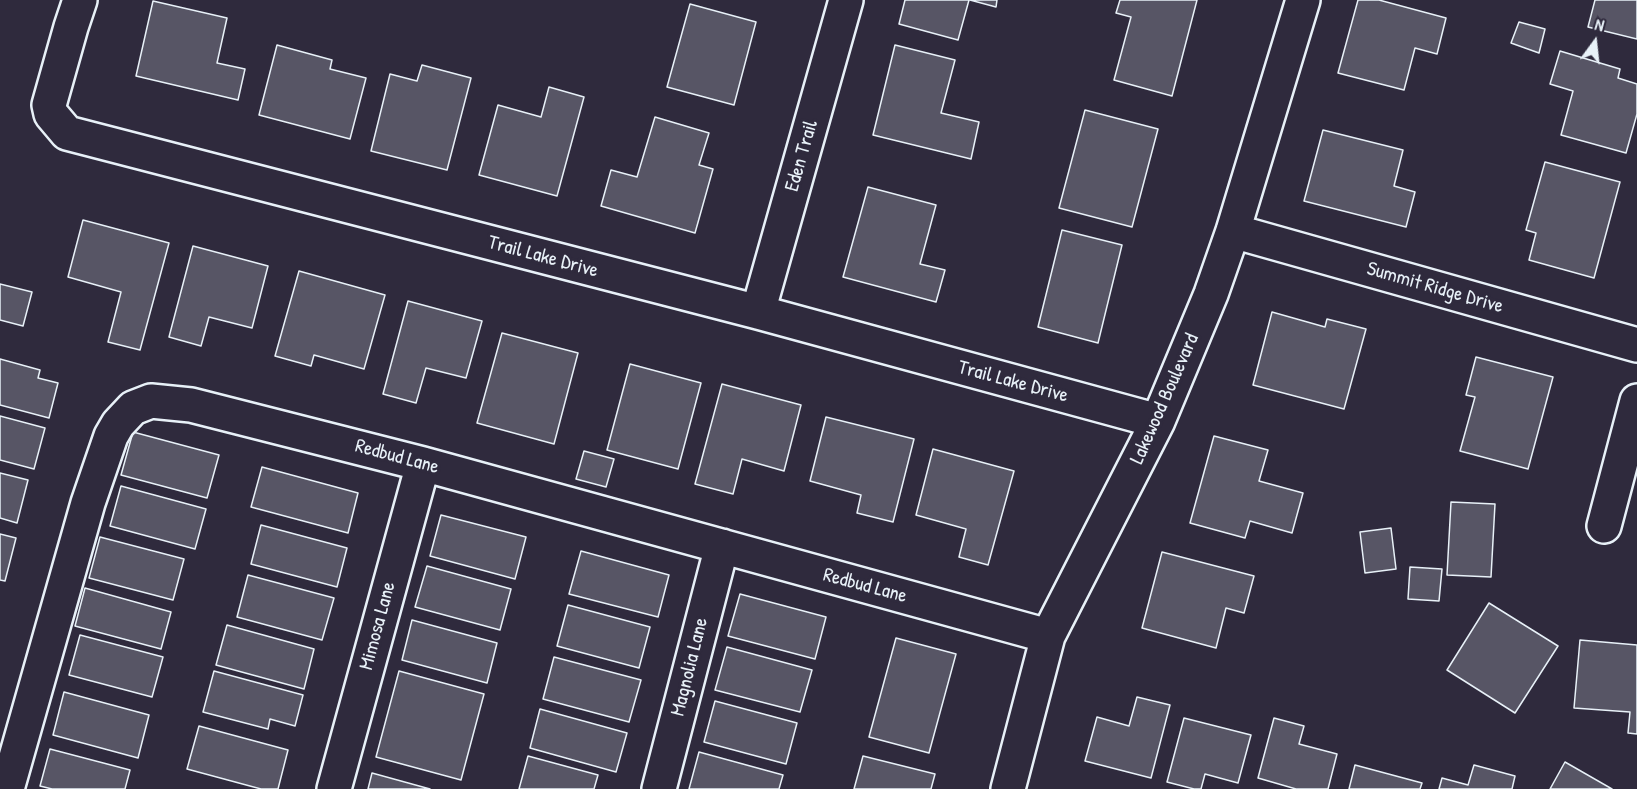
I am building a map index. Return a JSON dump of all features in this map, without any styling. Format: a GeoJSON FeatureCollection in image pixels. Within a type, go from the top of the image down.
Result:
{"type":"FeatureCollection","features":[{"type":"Feature","properties":{"kind":"street","name":"Trail Lake Drive"},"geometry":{"type":"LineString","coordinates":[[80,0],[49,105],[51,114],[67,133],[758,312],[1158,421]]}},
{"type":"Feature","properties":{"kind":"street","name":"Eden Trail"},"geometry":{"type":"LineString","coordinates":[[758,312],[846,0]]}},
{"type":"Feature","properties":{"kind":"street","name":"Lakewood Boulevard"},"geometry":{"type":"LineString","coordinates":[[1008,789],[1048,636],[1158,421],[1211,294],[1233,231],[1303,0]]}},
{"type":"Feature","properties":{"kind":"street","name":"Summit Ridge Drive"},"geometry":{"type":"LineString","coordinates":[[1233,231],[1637,345]]}},
{"type":"Feature","properties":{"kind":"street","name":"Redbud Lane"},"geometry":{"type":"LineString","coordinates":[[7,789],[88,503],[111,436],[118,424],[134,408],[151,401],[191,405],[423,464],[1048,636]]}},
{"type":"Feature","properties":{"kind":"street"},"geometry":{"type":"LineString","coordinates":[[1604,526],[1637,401]]}},
{"type":"Feature","properties":{"kind":"street","name":"Mimosa Lane"},"geometry":{"type":"LineString","coordinates":[[334,789],[423,464]]}},
{"type":"Feature","properties":{"kind":"street","name":"Magnolia Lane"},"geometry":{"type":"LineString","coordinates":[[659,789],[722,546]]}},
{"type":"Feature","properties":{"kind":"building"},"geometry":{"type":"Polygon","coordinates":[[[905,0],[969,0],[958,40],[899,24],[905,0]]]}},
{"type":"Feature","properties":{"kind":"building"},"geometry":{"type":"Polygon","coordinates":[[[970,0],[997,0],[996,7],[970,0]]]}},
{"type":"Feature","properties":{"kind":"building"},"geometry":{"type":"Polygon","coordinates":[[[1120,0],[1197,0],[1172,96],[1114,80],[1131,17],[1116,13],[1120,0]]]}},
{"type":"Feature","properties":{"kind":"building"},"geometry":{"type":"Polygon","coordinates":[[[1358,0],[1379,0],[1446,18],[1437,54],[1415,48],[1404,90],[1338,73],[1358,0]]]}},
{"type":"Feature","properties":{"kind":"building"},"geometry":{"type":"Polygon","coordinates":[[[1595,0],[1637,0],[1637,39],[1588,27],[1595,0]]]}},
{"type":"Feature","properties":{"kind":"building"},"geometry":{"type":"Polygon","coordinates":[[[153,1],[227,18],[217,63],[245,69],[238,100],[136,76],[153,1]]]}},
{"type":"Feature","properties":{"kind":"building"},"geometry":{"type":"Polygon","coordinates":[[[690,4],[756,22],[734,105],[667,87],[690,4]]]}},
{"type":"Feature","properties":{"kind":"building"},"geometry":{"type":"Polygon","coordinates":[[[1519,22],[1545,29],[1539,53],[1511,43],[1519,22]]]}},
{"type":"Feature","properties":{"kind":"building"},"geometry":{"type":"Polygon","coordinates":[[[277,45],[332,60],[330,69],[366,78],[350,139],[259,115],[277,45]]]}},
{"type":"Feature","properties":{"kind":"building"},"geometry":{"type":"Polygon","coordinates":[[[895,45],[955,60],[941,113],[979,122],[971,159],[873,135],[895,45]]]}},
{"type":"Feature","properties":{"kind":"building"},"geometry":{"type":"Polygon","coordinates":[[[1560,51],[1620,69],[1618,78],[1637,84],[1637,114],[1626,153],[1561,135],[1573,91],[1550,84],[1560,51]]]}},
{"type":"Feature","properties":{"kind":"building"},"geometry":{"type":"Polygon","coordinates":[[[422,65],[471,78],[447,170],[371,151],[390,74],[417,81],[422,65]]]}},
{"type":"Feature","properties":{"kind":"building"},"geometry":{"type":"Polygon","coordinates":[[[549,87],[584,97],[557,196],[479,175],[498,105],[541,117],[549,87]]]}},
{"type":"Feature","properties":{"kind":"building"},"geometry":{"type":"Polygon","coordinates":[[[1085,110],[1158,129],[1132,227],[1059,208],[1085,110]]]}},
{"type":"Feature","properties":{"kind":"building"},"geometry":{"type":"Polygon","coordinates":[[[655,117],[709,133],[699,165],[713,169],[695,233],[601,206],[611,170],[637,177],[655,117]]]}},
{"type":"Feature","properties":{"kind":"building"},"geometry":{"type":"Polygon","coordinates":[[[1323,130],[1403,150],[1394,186],[1415,192],[1406,227],[1304,201],[1323,130]]]}},
{"type":"Feature","properties":{"kind":"building"},"geometry":{"type":"Polygon","coordinates":[[[1545,162],[1620,182],[1594,278],[1529,260],[1536,233],[1526,230],[1545,162]]]}},
{"type":"Feature","properties":{"kind":"building"},"geometry":{"type":"Polygon","coordinates":[[[868,187],[936,205],[920,264],[945,270],[936,302],[843,277],[868,187]]]}},
{"type":"Feature","properties":{"kind":"building"},"geometry":{"type":"Polygon","coordinates":[[[83,220],[169,243],[140,350],[108,342],[121,292],[68,277],[83,220]]]}},
{"type":"Feature","properties":{"kind":"building"},"geometry":{"type":"Polygon","coordinates":[[[1062,230],[1122,245],[1098,343],[1038,327],[1062,230]]]}},
{"type":"Feature","properties":{"kind":"building"},"geometry":{"type":"Polygon","coordinates":[[[193,246],[268,266],[252,328],[209,317],[201,346],[169,337],[193,246]]]}},
{"type":"Feature","properties":{"kind":"building"},"geometry":{"type":"Polygon","coordinates":[[[299,271],[385,295],[364,369],[314,355],[311,366],[275,356],[299,271]]]}},
{"type":"Feature","properties":{"kind":"building"},"geometry":{"type":"Polygon","coordinates":[[[0,284],[32,292],[23,326],[0,320],[0,284]]]}},
{"type":"Feature","properties":{"kind":"building"},"geometry":{"type":"Polygon","coordinates":[[[408,301],[482,321],[466,378],[426,368],[416,403],[383,394],[408,301]]]}},
{"type":"Feature","properties":{"kind":"building"},"geometry":{"type":"Polygon","coordinates":[[[1272,312],[1325,327],[1327,319],[1366,329],[1344,409],[1253,385],[1272,312]]]}},
{"type":"Feature","properties":{"kind":"building"},"geometry":{"type":"Polygon","coordinates":[[[502,333],[578,353],[554,444],[477,423],[502,333]]]}},
{"type":"Feature","properties":{"kind":"building"},"geometry":{"type":"Polygon","coordinates":[[[1476,357],[1553,377],[1528,469],[1460,451],[1475,397],[1466,395],[1476,357]]]}},
{"type":"Feature","properties":{"kind":"building"},"geometry":{"type":"Polygon","coordinates":[[[0,359],[40,370],[38,378],[58,383],[49,418],[0,405],[0,359]]]}},
{"type":"Feature","properties":{"kind":"building"},"geometry":{"type":"Polygon","coordinates":[[[630,364],[701,383],[678,469],[607,450],[630,364]]]}},
{"type":"Feature","properties":{"kind":"building"},"geometry":{"type":"Polygon","coordinates":[[[722,384],[801,405],[784,471],[742,459],[733,494],[695,484],[722,384]]]}},
{"type":"Feature","properties":{"kind":"building"},"geometry":{"type":"Polygon","coordinates":[[[0,416],[45,428],[34,469],[0,460],[0,416]]]}},
{"type":"Feature","properties":{"kind":"building"},"geometry":{"type":"Polygon","coordinates":[[[826,417],[914,439],[893,522],[857,513],[861,495],[810,481],[826,417]]]}},
{"type":"Feature","properties":{"kind":"building"},"geometry":{"type":"Polygon","coordinates":[[[133,432],[219,455],[207,498],[121,475],[133,432]]]}},
{"type":"Feature","properties":{"kind":"building"},"geometry":{"type":"Polygon","coordinates":[[[1214,436],[1268,450],[1259,481],[1303,493],[1292,533],[1250,521],[1245,538],[1190,523],[1214,436]]]}},
{"type":"Feature","properties":{"kind":"building"},"geometry":{"type":"Polygon","coordinates":[[[933,449],[1014,471],[988,565],[959,557],[966,529],[916,515],[933,449]]]}},
{"type":"Feature","properties":{"kind":"building"},"geometry":{"type":"Polygon","coordinates":[[[584,451],[614,459],[606,487],[576,479],[584,451]]]}},
{"type":"Feature","properties":{"kind":"building"},"geometry":{"type":"Polygon","coordinates":[[[262,467],[358,493],[348,533],[251,507],[262,467]]]}},
{"type":"Feature","properties":{"kind":"building"},"geometry":{"type":"Polygon","coordinates":[[[0,473],[28,480],[17,523],[0,518],[0,473]]]}},
{"type":"Feature","properties":{"kind":"building"},"geometry":{"type":"Polygon","coordinates":[[[121,486],[206,509],[195,549],[110,526],[121,486]]]}},
{"type":"Feature","properties":{"kind":"building"},"geometry":{"type":"Polygon","coordinates":[[[1451,502],[1495,504],[1491,577],[1447,575],[1451,502]]]}},
{"type":"Feature","properties":{"kind":"building"},"geometry":{"type":"Polygon","coordinates":[[[441,515],[526,537],[515,579],[430,556],[441,515]]]}},
{"type":"Feature","properties":{"kind":"building"},"geometry":{"type":"Polygon","coordinates":[[[261,525],[347,548],[337,587],[251,564],[261,525]]]}},
{"type":"Feature","properties":{"kind":"building"},"geometry":{"type":"Polygon","coordinates":[[[1391,528],[1396,569],[1365,573],[1360,532],[1391,528]]]}},
{"type":"Feature","properties":{"kind":"building"},"geometry":{"type":"Polygon","coordinates":[[[0,534],[16,538],[5,581],[0,580],[0,534]]]}},
{"type":"Feature","properties":{"kind":"building"},"geometry":{"type":"Polygon","coordinates":[[[100,537],[184,559],[173,600],[89,578],[100,537]]]}},
{"type":"Feature","properties":{"kind":"building"},"geometry":{"type":"Polygon","coordinates":[[[581,551],[669,575],[658,617],[569,594],[581,551]]]}},
{"type":"Feature","properties":{"kind":"building"},"geometry":{"type":"Polygon","coordinates":[[[1162,552],[1254,576],[1244,613],[1226,608],[1216,648],[1142,628],[1162,552]]]}},
{"type":"Feature","properties":{"kind":"building"},"geometry":{"type":"Polygon","coordinates":[[[427,566],[511,589],[500,630],[415,607],[427,566]]]}},
{"type":"Feature","properties":{"kind":"building"},"geometry":{"type":"Polygon","coordinates":[[[1410,567],[1442,569],[1439,601],[1408,599],[1410,567]]]}},
{"type":"Feature","properties":{"kind":"building"},"geometry":{"type":"Polygon","coordinates":[[[248,575],[334,598],[322,640],[237,617],[248,575]]]}},
{"type":"Feature","properties":{"kind":"building"},"geometry":{"type":"Polygon","coordinates":[[[85,588],[171,612],[161,649],[75,626],[85,588]]]}},
{"type":"Feature","properties":{"kind":"building"},"geometry":{"type":"Polygon","coordinates":[[[740,594],[826,617],[815,659],[728,636],[740,594]]]}},
{"type":"Feature","properties":{"kind":"building"},"geometry":{"type":"Polygon","coordinates":[[[1489,603],[1558,646],[1515,713],[1447,670],[1489,603]]]}},
{"type":"Feature","properties":{"kind":"building"},"geometry":{"type":"Polygon","coordinates":[[[568,605],[650,627],[639,668],[557,646],[568,605]]]}},
{"type":"Feature","properties":{"kind":"building"},"geometry":{"type":"Polygon","coordinates":[[[412,620],[497,643],[487,683],[402,660],[412,620]]]}},
{"type":"Feature","properties":{"kind":"building"},"geometry":{"type":"Polygon","coordinates":[[[227,625],[314,649],[304,689],[216,665],[227,625]]]}},
{"type":"Feature","properties":{"kind":"building"},"geometry":{"type":"Polygon","coordinates":[[[80,635],[163,657],[152,697],[69,675],[80,635]]]}},
{"type":"Feature","properties":{"kind":"building"},"geometry":{"type":"Polygon","coordinates":[[[896,638],[956,654],[929,753],[869,737],[896,638]]]}},
{"type":"Feature","properties":{"kind":"building"},"geometry":{"type":"Polygon","coordinates":[[[1580,640],[1637,645],[1637,734],[1628,733],[1630,712],[1574,708],[1580,640]]]}},
{"type":"Feature","properties":{"kind":"building"},"geometry":{"type":"Polygon","coordinates":[[[727,647],[812,670],[800,712],[715,690],[727,647]]]}},
{"type":"Feature","properties":{"kind":"building"},"geometry":{"type":"Polygon","coordinates":[[[554,657],[641,680],[629,722],[543,699],[554,657]]]}},
{"type":"Feature","properties":{"kind":"building"},"geometry":{"type":"Polygon","coordinates":[[[214,671],[303,695],[295,726],[270,719],[268,729],[203,712],[214,671]]]}},
{"type":"Feature","properties":{"kind":"building"},"geometry":{"type":"Polygon","coordinates":[[[399,671],[484,694],[461,780],[376,757],[399,671]]]}},
{"type":"Feature","properties":{"kind":"building"},"geometry":{"type":"Polygon","coordinates":[[[64,692],[149,715],[138,758],[53,735],[64,692]]]}},
{"type":"Feature","properties":{"kind":"building"},"geometry":{"type":"Polygon","coordinates":[[[1137,697],[1170,705],[1151,778],[1085,761],[1097,717],[1129,726],[1137,697]]]}},
{"type":"Feature","properties":{"kind":"building"},"geometry":{"type":"Polygon","coordinates":[[[715,701],[797,723],[786,764],[704,742],[715,701]]]}},
{"type":"Feature","properties":{"kind":"building"},"geometry":{"type":"Polygon","coordinates":[[[540,709],[627,733],[616,772],[530,748],[540,709]]]}},
{"type":"Feature","properties":{"kind":"building"},"geometry":{"type":"Polygon","coordinates":[[[1184,718],[1251,735],[1238,783],[1205,774],[1201,789],[1167,782],[1184,718]]]}},
{"type":"Feature","properties":{"kind":"building"},"geometry":{"type":"Polygon","coordinates":[[[1274,718],[1304,726],[1299,744],[1337,754],[1328,789],[1296,789],[1258,778],[1274,718]]]}},
{"type":"Feature","properties":{"kind":"building"},"geometry":{"type":"Polygon","coordinates":[[[199,726],[288,750],[278,789],[261,789],[187,769],[199,726]]]}},
{"type":"Feature","properties":{"kind":"building"},"geometry":{"type":"Polygon","coordinates":[[[50,749],[130,770],[125,789],[52,789],[40,786],[50,749]]]}},
{"type":"Feature","properties":{"kind":"building"},"geometry":{"type":"Polygon","coordinates":[[[699,752],[783,775],[779,789],[689,789],[699,752]]]}},
{"type":"Feature","properties":{"kind":"building"},"geometry":{"type":"Polygon","coordinates":[[[528,756],[598,775],[594,789],[519,789],[528,756]]]}},
{"type":"Feature","properties":{"kind":"building"},"geometry":{"type":"Polygon","coordinates":[[[863,756],[935,774],[931,789],[854,789],[863,756]]]}},
{"type":"Feature","properties":{"kind":"building"},"geometry":{"type":"Polygon","coordinates":[[[1565,762],[1612,789],[1550,789],[1565,762]]]}},
{"type":"Feature","properties":{"kind":"building"},"geometry":{"type":"Polygon","coordinates":[[[1355,765],[1422,783],[1420,789],[1349,789],[1355,765]]]}},
{"type":"Feature","properties":{"kind":"building"},"geometry":{"type":"Polygon","coordinates":[[[1474,765],[1515,776],[1512,789],[1439,789],[1442,778],[1468,785],[1474,765]]]}},
{"type":"Feature","properties":{"kind":"building"},"geometry":{"type":"Polygon","coordinates":[[[372,773],[430,789],[368,789],[372,773]]]}}]}
